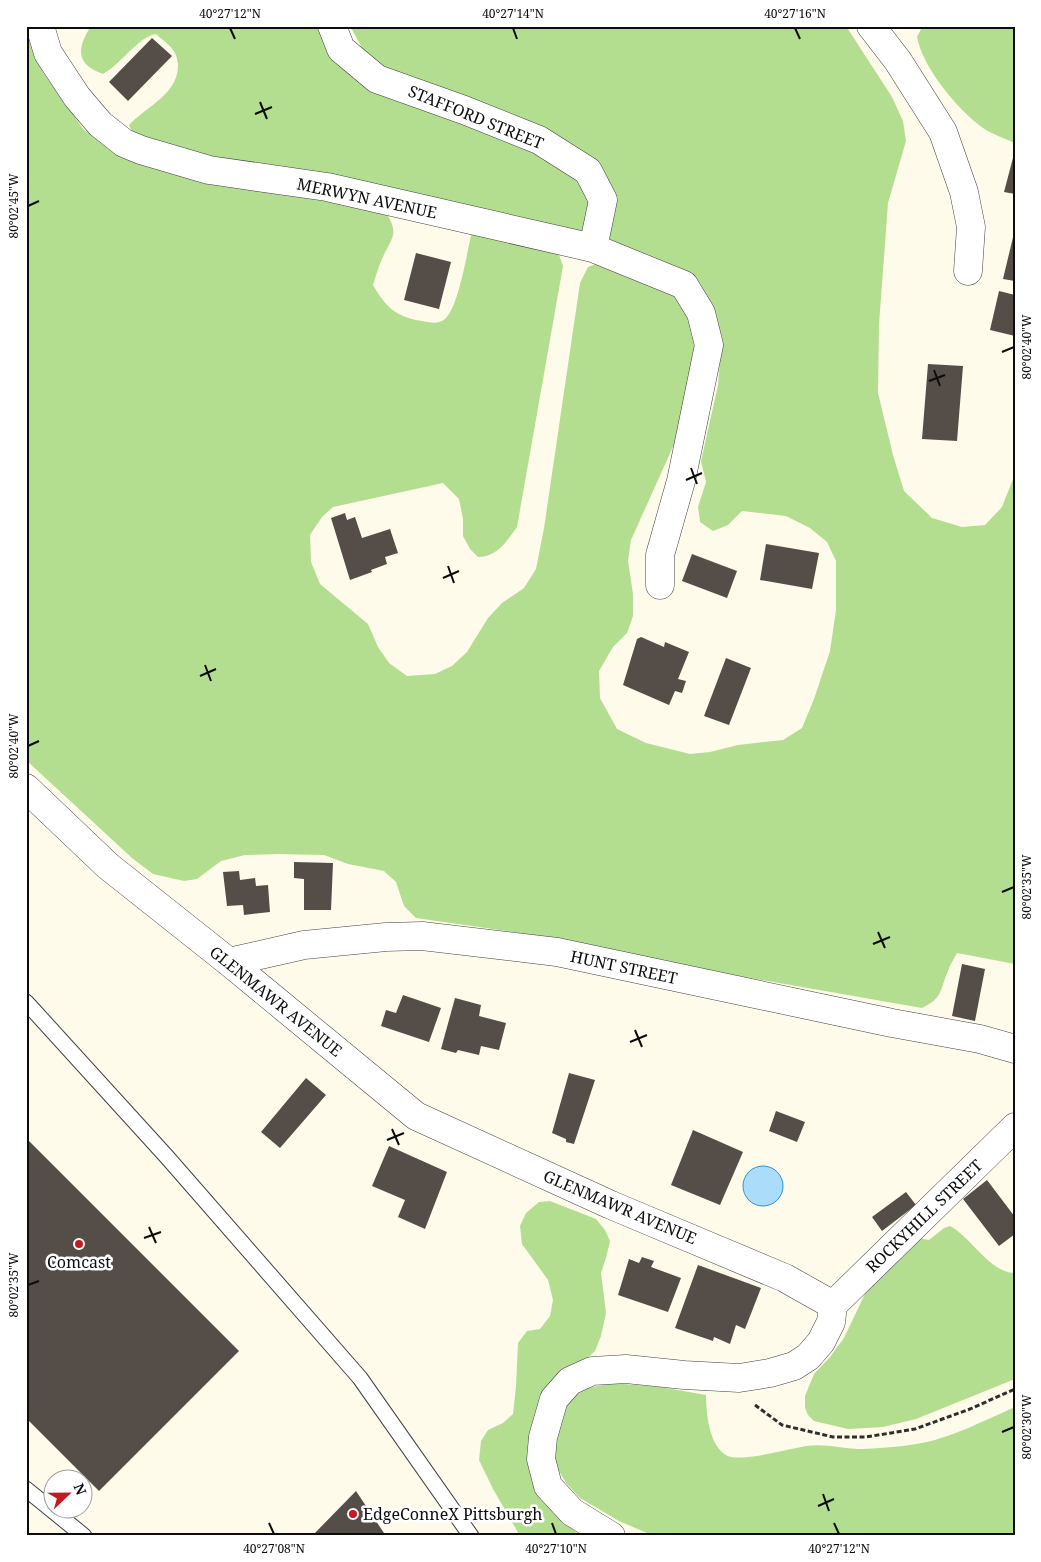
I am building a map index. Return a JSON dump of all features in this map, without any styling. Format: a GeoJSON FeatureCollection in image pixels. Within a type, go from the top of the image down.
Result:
{"type":"FeatureCollection","features":[{"type":"Feature","properties":{"kind":"street","name":"MERWYN AVENUE"},"geometry":{"type":"LineString","coordinates":[[40,26],[48,53],[77,97],[100,124],[124,143],[141,150],[209,170],[327,187],[592,248],[684,285],[702,313],[709,345],[681,481],[660,555],[660,585]]}},
{"type":"Feature","properties":{"kind":"street","name":"STAFFORD STREET"},"geometry":{"type":"LineString","coordinates":[[332,26],[341,49],[377,79],[464,110],[539,140],[588,171],[603,200],[592,248]]}},
{"type":"Feature","properties":{"kind":"street"},"geometry":{"type":"LineString","coordinates":[[871,26],[898,61],[943,132],[964,192],[971,227],[968,271]]}},
{"type":"Feature","properties":{"kind":"street","name":"GLENMAWR AVENUE"},"geometry":{"type":"LineString","coordinates":[[26,788],[108,866],[229,962],[416,1116],[611,1205],[785,1278],[833,1305]]}},
{"type":"Feature","properties":{"kind":"street","name":"HUNT STREET"},"geometry":{"type":"LineString","coordinates":[[229,962],[304,945],[386,936],[422,936],[557,952],[892,1024],[980,1039],[1015,1049]]}},
{"type":"Feature","properties":{"kind":"street","name":"ROCKYHILL STREET"},"geometry":{"type":"LineString","coordinates":[[833,1305],[1015,1127]]}},
{"type":"Feature","properties":{"kind":"street"},"geometry":{"type":"LineString","coordinates":[[611,1536],[572,1512],[548,1486],[541,1459],[543,1437],[554,1399],[570,1381],[592,1371],[626,1369],[684,1376],[739,1378],[770,1373],[794,1366],[808,1357],[821,1342],[831,1322],[833,1305]]}},
{"type":"Feature","properties":{"kind":"lane"},"geometry":{"type":"LineString","coordinates":[[26,1002],[167,1157],[360,1378],[471,1536]]}},
{"type":"Feature","properties":{"kind":"lane"},"geometry":{"type":"LineString","coordinates":[[26,1490],[84,1536]]}},
{"type":"Feature","properties":{"kind":"path"},"geometry":{"type":"LineString","coordinates":[[739,1378],[753,1404],[782,1425],[833,1437],[866,1437],[915,1429],[970,1409],[1015,1388]]}},
{"type":"Feature","properties":{"kind":"green space"},"geometry":{"type":"Polygon","coordinates":[[[91,26],[321,26],[332,53],[503,131],[582,175],[593,195],[587,239],[210,163],[134,137],[129,125],[161,99],[173,84],[178,64],[176,54],[156,34],[136,45],[103,74],[87,65],[81,54],[83,41],[91,26]]]}},
{"type":"Feature","properties":{"kind":"green space"},"geometry":{"type":"Polygon","coordinates":[[[350,26],[846,26],[892,97],[903,121],[906,141],[888,203],[879,324],[878,393],[904,491],[932,518],[962,527],[985,525],[1002,507],[1015,474],[1015,964],[957,953],[938,997],[922,1008],[716,972],[569,940],[416,918],[404,906],[396,882],[384,871],[348,864],[324,855],[245,855],[221,861],[197,879],[184,881],[153,874],[132,858],[26,760],[26,33],[44,74],[84,130],[120,154],[384,209],[392,224],[393,234],[379,265],[373,285],[390,308],[408,318],[438,322],[445,319],[450,313],[458,291],[472,231],[557,249],[563,266],[517,527],[505,543],[491,554],[478,557],[470,549],[463,536],[463,519],[459,499],[443,483],[333,507],[322,517],[310,535],[311,562],[320,584],[368,624],[378,647],[389,663],[407,676],[435,674],[452,666],[467,652],[488,618],[502,603],[524,588],[536,569],[544,528],[580,283],[588,267],[598,263],[675,293],[694,326],[696,349],[681,429],[631,540],[628,561],[633,594],[633,616],[627,633],[613,647],[599,671],[600,698],[617,729],[646,743],[690,754],[710,752],[738,745],[783,740],[802,728],[830,651],[836,610],[836,561],[827,542],[810,528],[786,516],[742,511],[728,525],[713,531],[700,522],[698,507],[706,482],[701,461],[718,385],[722,338],[714,310],[700,283],[684,271],[602,242],[605,184],[384,67],[362,48],[350,26]]]}},
{"type":"Feature","properties":{"kind":"green space"},"geometry":{"type":"Polygon","coordinates":[[[1015,26],[1015,143],[983,128],[942,87],[926,62],[917,37],[922,27],[1015,26]]]}},
{"type":"Feature","properties":{"kind":"green space"},"geometry":{"type":"Polygon","coordinates":[[[550,1201],[596,1219],[605,1230],[610,1241],[601,1273],[606,1313],[601,1336],[595,1351],[548,1394],[561,1520],[581,1536],[520,1536],[479,1460],[481,1441],[488,1430],[503,1423],[513,1414],[518,1343],[527,1331],[540,1329],[550,1316],[553,1300],[548,1280],[522,1244],[520,1226],[526,1213],[539,1202],[550,1201]]]}},
{"type":"Feature","properties":{"kind":"green space"},"geometry":{"type":"Polygon","coordinates":[[[950,1226],[997,1267],[1015,1273],[1015,1379],[916,1419],[883,1427],[848,1429],[814,1421],[808,1415],[805,1408],[805,1396],[814,1374],[844,1338],[872,1279],[917,1233],[923,1239],[929,1240],[944,1228],[950,1226]]]}},
{"type":"Feature","properties":{"kind":"green space"},"geometry":{"type":"Polygon","coordinates":[[[612,1383],[661,1387],[706,1395],[708,1420],[713,1438],[722,1452],[734,1457],[754,1456],[813,1445],[863,1449],[896,1447],[928,1442],[953,1434],[1015,1407],[1015,1536],[654,1536],[619,1521],[580,1498],[566,1483],[556,1466],[552,1448],[558,1421],[569,1399],[588,1388],[612,1383]]]}},
{"type":"Feature","properties":{"kind":"water"},"geometry":{"type":"Polygon","coordinates":[[[763,1166],[777,1172],[783,1186],[777,1200],[763,1206],[749,1200],[743,1186],[749,1172],[763,1166]]]}},
{"type":"Feature","properties":{"kind":"building"},"geometry":{"type":"Polygon","coordinates":[[[152,38],[172,56],[128,101],[109,82],[152,38]]]}},
{"type":"Feature","properties":{"kind":"building"},"geometry":{"type":"Polygon","coordinates":[[[1015,154],[1015,194],[1004,192],[1015,154]]]}},
{"type":"Feature","properties":{"kind":"building"},"geometry":{"type":"Polygon","coordinates":[[[1015,233],[1015,281],[1003,279],[1015,233]]]}},
{"type":"Feature","properties":{"kind":"building"},"geometry":{"type":"Polygon","coordinates":[[[416,253],[451,262],[439,309],[404,300],[416,253]]]}},
{"type":"Feature","properties":{"kind":"building"},"geometry":{"type":"Polygon","coordinates":[[[999,291],[1015,295],[1015,336],[990,330],[999,291]]]}},
{"type":"Feature","properties":{"kind":"building"},"geometry":{"type":"Polygon","coordinates":[[[928,364],[963,366],[957,441],[922,439],[928,364]]]}},
{"type":"Feature","properties":{"kind":"building"},"geometry":{"type":"Polygon","coordinates":[[[345,513],[347,520],[355,517],[362,538],[390,529],[398,553],[385,557],[387,564],[350,580],[331,518],[345,513]]]}},
{"type":"Feature","properties":{"kind":"building"},"geometry":{"type":"Polygon","coordinates":[[[766,544],[819,553],[812,589],[760,580],[766,544]]]}},
{"type":"Feature","properties":{"kind":"building"},"geometry":{"type":"Polygon","coordinates":[[[692,554],[737,571],[727,598],[682,581],[692,554]]]}},
{"type":"Feature","properties":{"kind":"building"},"geometry":{"type":"Polygon","coordinates":[[[641,637],[664,647],[665,642],[689,652],[678,679],[686,681],[682,693],[675,691],[669,705],[623,685],[637,639],[641,637]]]}},
{"type":"Feature","properties":{"kind":"building"},"geometry":{"type":"Polygon","coordinates":[[[726,658],[751,668],[729,725],[704,716],[726,658]]]}},
{"type":"Feature","properties":{"kind":"building"},"geometry":{"type":"Polygon","coordinates":[[[294,862],[333,863],[331,910],[304,910],[304,879],[294,878],[294,862]]]}},
{"type":"Feature","properties":{"kind":"building"},"geometry":{"type":"Polygon","coordinates":[[[239,871],[240,880],[255,878],[256,886],[268,885],[270,912],[244,915],[243,905],[227,906],[223,872],[239,871]]]}},
{"type":"Feature","properties":{"kind":"building"},"geometry":{"type":"Polygon","coordinates":[[[962,964],[985,969],[975,1021],[952,1016],[962,964]]]}},
{"type":"Feature","properties":{"kind":"building"},"geometry":{"type":"Polygon","coordinates":[[[403,995],[441,1008],[429,1042],[381,1026],[386,1010],[396,1013],[403,995]]]}},
{"type":"Feature","properties":{"kind":"building"},"geometry":{"type":"Polygon","coordinates":[[[455,998],[481,1005],[479,1016],[506,1023],[499,1050],[481,1046],[479,1055],[458,1050],[456,1053],[441,1049],[455,998]]]}},
{"type":"Feature","properties":{"kind":"building"},"geometry":{"type":"Polygon","coordinates":[[[569,1073],[595,1080],[574,1144],[566,1142],[566,1139],[552,1133],[569,1073]]]}},
{"type":"Feature","properties":{"kind":"building"},"geometry":{"type":"Polygon","coordinates":[[[306,1078],[326,1095],[280,1148],[261,1132],[306,1078]]]}},
{"type":"Feature","properties":{"kind":"building"},"geometry":{"type":"Polygon","coordinates":[[[776,1111],[805,1122],[797,1142],[769,1131],[776,1111]]]}},
{"type":"Feature","properties":{"kind":"building"},"geometry":{"type":"Polygon","coordinates":[[[693,1130],[743,1152],[720,1205],[671,1185],[693,1130]]]}},
{"type":"Feature","properties":{"kind":"building","name":"Comcast"},"geometry":{"type":"Polygon","coordinates":[[[26,1138],[239,1351],[99,1491],[92,1484],[92,1470],[78,1470],[26,1418],[26,1138]]]}},
{"type":"Feature","properties":{"kind":"building"},"geometry":{"type":"Polygon","coordinates":[[[389,1146],[447,1172],[425,1229],[398,1217],[405,1200],[372,1186],[389,1146]]]}},
{"type":"Feature","properties":{"kind":"building"},"geometry":{"type":"Polygon","coordinates":[[[987,1180],[1015,1217],[1015,1234],[999,1246],[963,1199],[987,1180]]]}},
{"type":"Feature","properties":{"kind":"building"},"geometry":{"type":"Polygon","coordinates":[[[906,1192],[916,1205],[882,1231],[872,1217],[906,1192]]]}},
{"type":"Feature","properties":{"kind":"building"},"geometry":{"type":"Polygon","coordinates":[[[642,1257],[654,1261],[651,1267],[681,1278],[668,1312],[618,1295],[629,1259],[639,1263],[642,1257]]]}},
{"type":"Feature","properties":{"kind":"building"},"geometry":{"type":"Polygon","coordinates":[[[698,1265],[761,1288],[745,1329],[736,1325],[730,1344],[714,1337],[713,1341],[675,1328],[698,1265]]]}},
{"type":"Feature","properties":{"kind":"building","name":"EdgeConneX Pittsburgh"},"geometry":{"type":"Polygon","coordinates":[[[356,1491],[386,1536],[312,1536],[356,1491]]]}},
{"type":"Feature","properties":{"kind":"place","name":"Comcast"},"geometry":{"type":"Point","coordinates":[79,1244]}},
{"type":"Feature","properties":{"kind":"place","name":"EdgeConneX Pittsburgh"},"geometry":{"type":"Point","coordinates":[353,1514]}}]}
